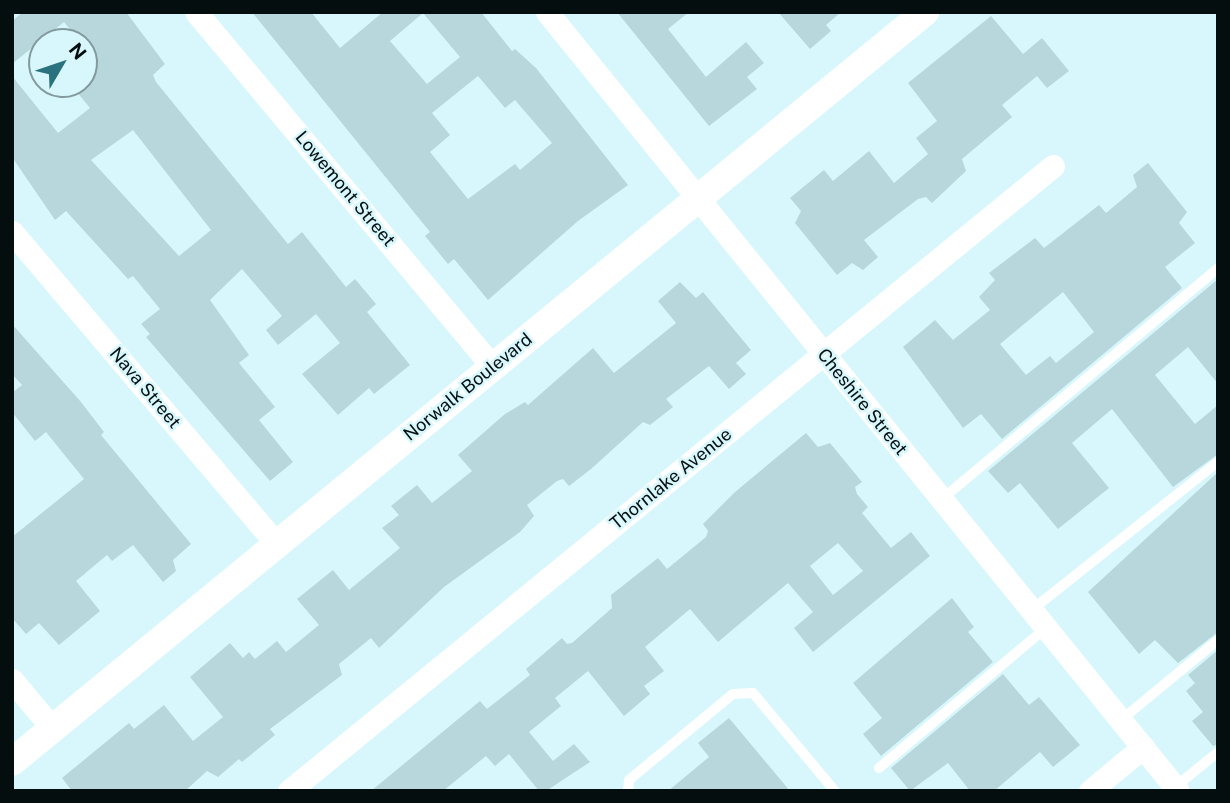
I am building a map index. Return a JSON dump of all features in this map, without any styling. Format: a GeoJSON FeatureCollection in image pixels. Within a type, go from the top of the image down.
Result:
{"type":"FeatureCollection","features":[{"type":"Feature","properties":{"kind":"street","name":"Lowemont Street"},"geometry":{"type":"LineString","coordinates":[[196,12],[493,367]]}},
{"type":"Feature","properties":{"kind":"street","name":"Cheshire Street"},"geometry":{"type":"LineString","coordinates":[[547,12],[1177,789]]}},
{"type":"Feature","properties":{"kind":"street","name":"Norwalk Boulevard"},"geometry":{"type":"LineString","coordinates":[[12,762],[698,199],[919,14]]}},
{"type":"Feature","properties":{"kind":"street","name":"Thornlake Avenue"},"geometry":{"type":"LineString","coordinates":[[289,791],[1053,166]]}},
{"type":"Feature","properties":{"kind":"street","name":"Nava Street"},"geometry":{"type":"LineString","coordinates":[[12,232],[277,544]]}},
{"type":"Feature","properties":{"kind":"street"},"geometry":{"type":"LineString","coordinates":[[12,680],[53,729]]}},
{"type":"Feature","properties":{"kind":"street"},"geometry":{"type":"LineString","coordinates":[[1090,791],[1143,747]]}},
{"type":"Feature","properties":{"kind":"lane"},"geometry":{"type":"LineString","coordinates":[[942,499],[1218,268]]}},
{"type":"Feature","properties":{"kind":"lane"},"geometry":{"type":"LineString","coordinates":[[879,768],[1039,619],[1218,462]]}},
{"type":"Feature","properties":{"kind":"lane"},"geometry":{"type":"LineString","coordinates":[[1121,720],[1218,640]]}},
{"type":"Feature","properties":{"kind":"lane"},"geometry":{"type":"LineString","coordinates":[[628,791],[629,780],[733,694],[753,693],[835,791]]}},
{"type":"Feature","properties":{"kind":"lane"},"geometry":{"type":"LineString","coordinates":[[1177,789],[1218,752]]}},
{"type":"Feature","properties":{"kind":"building"},"geometry":{"type":"Polygon","coordinates":[[[23,12],[126,12],[165,64],[153,75],[156,82],[288,244],[302,232],[346,287],[355,279],[376,304],[367,312],[410,365],[374,394],[369,388],[338,415],[302,374],[340,343],[316,314],[278,345],[266,330],[282,316],[242,269],[210,300],[249,355],[239,363],[275,407],[259,420],[293,462],[270,481],[146,337],[150,334],[141,324],[160,309],[133,276],[128,279],[66,211],[55,220],[12,157],[12,76],[58,133],[90,108],[82,98],[98,98],[98,28],[69,28],[64,22],[57,28],[28,28],[28,51],[12,64],[12,21],[23,12]],[[133,130],[91,160],[179,256],[211,230],[133,130]]]}},
{"type":"Feature","properties":{"kind":"building"},"geometry":{"type":"Polygon","coordinates":[[[252,12],[311,12],[340,48],[383,12],[481,12],[512,51],[515,49],[536,68],[628,185],[578,221],[488,300],[454,259],[448,264],[425,236],[430,232],[252,12]],[[423,13],[390,41],[427,84],[460,57],[423,13]],[[478,76],[432,113],[450,135],[430,152],[468,199],[515,164],[520,170],[552,143],[515,100],[505,108],[478,76]]]}},
{"type":"Feature","properties":{"kind":"building"},"geometry":{"type":"Polygon","coordinates":[[[617,12],[689,12],[668,29],[706,77],[746,42],[764,63],[747,77],[757,89],[709,126],[617,12]]]}},
{"type":"Feature","properties":{"kind":"building"},"geometry":{"type":"Polygon","coordinates":[[[778,12],[841,12],[826,25],[831,31],[810,49],[778,12]]]}},
{"type":"Feature","properties":{"kind":"building"},"geometry":{"type":"Polygon","coordinates":[[[991,16],[1023,54],[1042,38],[1069,71],[1047,88],[1037,76],[1002,105],[1012,117],[962,159],[966,171],[932,203],[926,197],[918,199],[864,240],[878,257],[863,270],[852,263],[837,275],[795,223],[801,211],[790,198],[824,170],[833,181],[869,151],[894,183],[928,154],[916,138],[937,121],[908,83],[991,16]]]}},
{"type":"Feature","properties":{"kind":"building"},"geometry":{"type":"Polygon","coordinates":[[[1148,163],[1187,212],[1179,223],[1195,243],[1165,267],[1182,288],[1002,439],[981,414],[963,428],[903,347],[935,320],[953,340],[990,310],[979,297],[995,280],[989,273],[1035,238],[1044,248],[1099,205],[1106,213],[1137,187],[1133,175],[1148,163]],[[1063,292],[1000,344],[1026,375],[1050,356],[1056,363],[1094,332],[1063,292]]]}},
{"type":"Feature","properties":{"kind":"building"},"geometry":{"type":"Polygon","coordinates":[[[1218,279],[1218,384],[1188,347],[1155,375],[1195,424],[1218,405],[1218,454],[1173,487],[1112,409],[1072,443],[1109,488],[1058,529],[1020,483],[1008,493],[988,471],[1218,279]]]}},
{"type":"Feature","properties":{"kind":"building"},"geometry":{"type":"Polygon","coordinates":[[[680,282],[696,298],[703,292],[751,350],[736,363],[746,374],[729,389],[709,366],[666,399],[673,407],[650,425],[643,422],[569,486],[563,479],[557,481],[527,505],[534,516],[520,532],[444,587],[379,648],[371,638],[339,664],[342,675],[270,729],[275,735],[242,762],[239,759],[218,777],[207,771],[185,791],[72,791],[62,778],[129,723],[134,729],[164,705],[193,741],[223,717],[190,677],[230,643],[243,658],[249,652],[255,659],[277,641],[286,652],[319,625],[297,599],[333,570],[349,590],[400,548],[382,528],[399,515],[391,506],[417,485],[432,503],[472,471],[458,455],[505,414],[525,402],[528,405],[593,348],[614,373],[676,323],[658,301],[680,282]]]}},
{"type":"Feature","properties":{"kind":"building"},"geometry":{"type":"Polygon","coordinates":[[[12,324],[81,402],[104,432],[101,435],[191,544],[173,560],[176,571],[163,582],[133,545],[112,561],[107,555],[76,581],[100,611],[59,645],[39,623],[26,634],[12,618],[12,537],[84,479],[46,432],[35,441],[12,412],[12,393],[22,385],[12,374],[12,324]]]}},
{"type":"Feature","properties":{"kind":"building"},"geometry":{"type":"Polygon","coordinates":[[[806,433],[818,447],[830,443],[862,482],[855,487],[857,494],[868,507],[862,513],[891,548],[911,532],[930,556],[813,652],[794,628],[813,612],[788,583],[718,642],[690,609],[645,647],[664,671],[644,686],[650,694],[624,716],[588,671],[555,698],[561,706],[529,732],[553,761],[574,744],[590,762],[546,791],[539,791],[509,754],[495,766],[486,756],[443,791],[371,791],[480,701],[487,709],[530,675],[526,669],[562,638],[567,644],[572,643],[612,608],[611,595],[658,558],[667,569],[706,537],[708,531],[703,524],[735,492],[806,433]],[[838,543],[810,566],[833,595],[863,571],[838,543]]]}},
{"type":"Feature","properties":{"kind":"building"},"geometry":{"type":"Polygon","coordinates":[[[1218,472],[1218,632],[1178,663],[1155,640],[1139,654],[1088,592],[1218,472]]]}},
{"type":"Feature","properties":{"kind":"building"},"geometry":{"type":"Polygon","coordinates":[[[952,598],[974,627],[968,632],[993,662],[881,756],[863,734],[882,718],[853,683],[952,598]]]}},
{"type":"Feature","properties":{"kind":"building"},"geometry":{"type":"Polygon","coordinates":[[[1218,650],[1218,744],[1213,746],[1192,721],[1203,712],[1186,691],[1195,683],[1188,675],[1218,650]]]}},
{"type":"Feature","properties":{"kind":"building"},"geometry":{"type":"Polygon","coordinates":[[[1003,674],[1029,705],[1039,697],[1080,745],[1053,767],[1040,752],[994,791],[970,791],[948,763],[910,791],[891,768],[1003,674]]]}},
{"type":"Feature","properties":{"kind":"building"},"geometry":{"type":"Polygon","coordinates":[[[729,718],[790,791],[668,791],[709,757],[698,743],[729,718]]]}}]}
